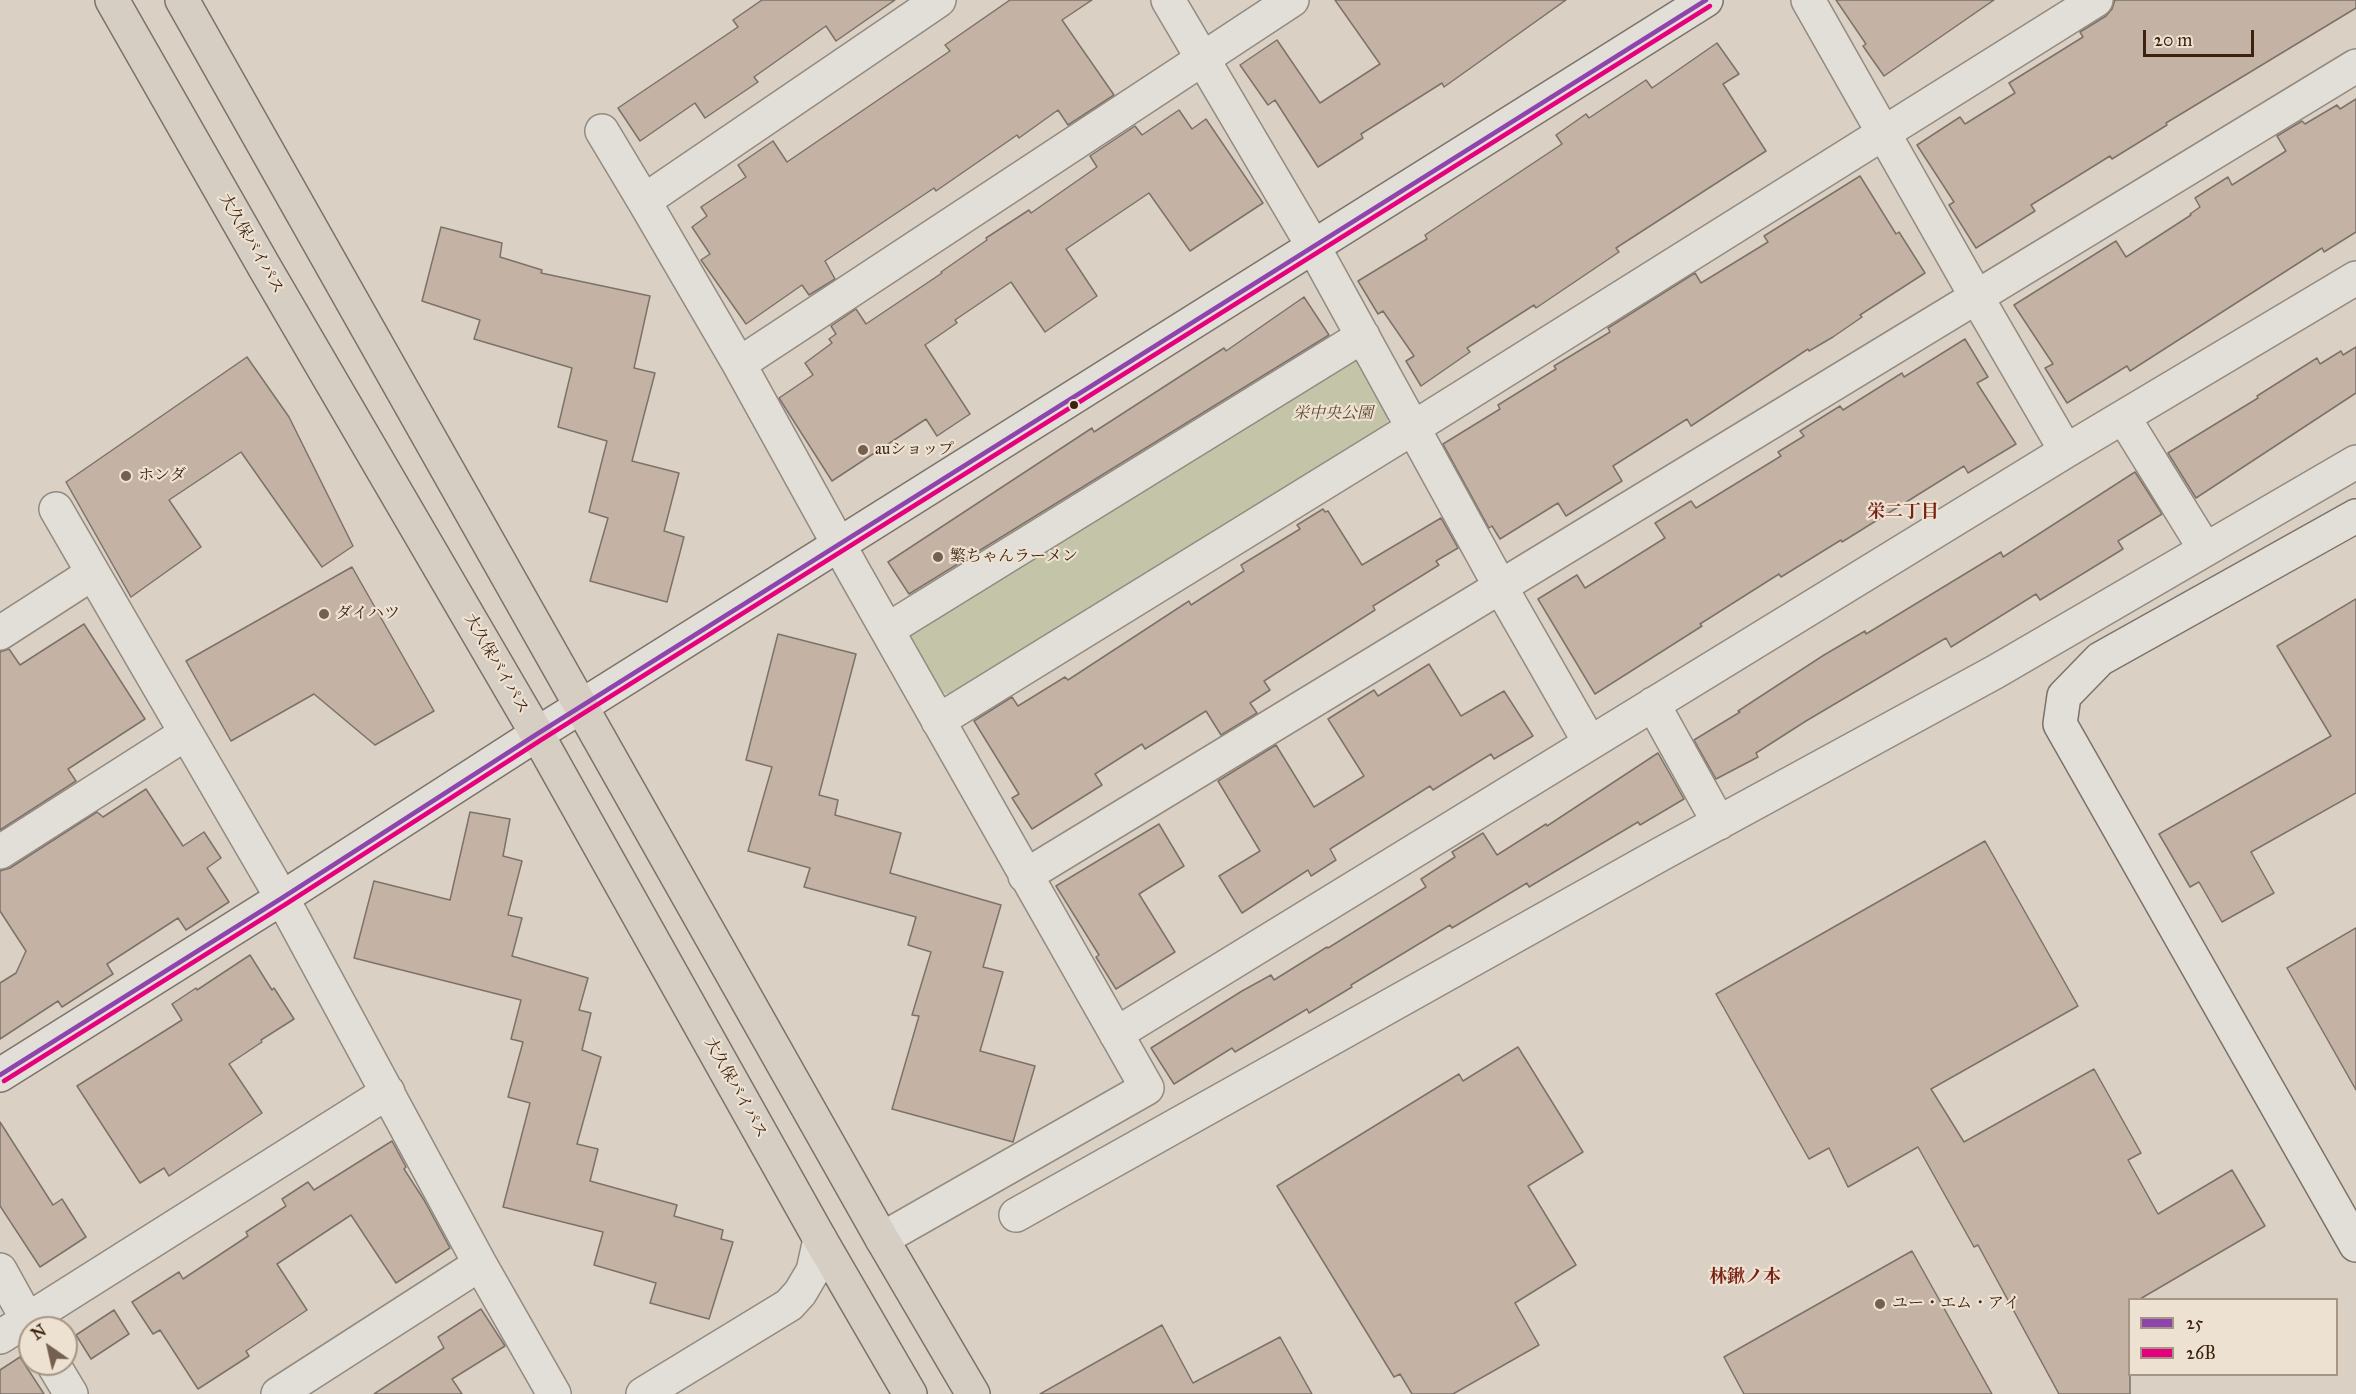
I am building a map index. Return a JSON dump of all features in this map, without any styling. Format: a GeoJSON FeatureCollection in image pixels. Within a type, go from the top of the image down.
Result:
{"type":"FeatureCollection","features":[{"type":"Feature","properties":{"kind":"highway","name":"大久保バイパス"},"geometry":{"type":"LineString","coordinates":[[112,0],[265,268],[537,734],[820,1239],[910,1394]]}},
{"type":"Feature","properties":{"kind":"highway"},"geometry":{"type":"LineString","coordinates":[[182,0],[882,1239],[973,1394]]}},
{"type":"Feature","properties":{"kind":"street"},"geometry":{"type":"LineString","coordinates":[[644,201],[939,0]]}},
{"type":"Feature","properties":{"kind":"street"},"geometry":{"type":"LineString","coordinates":[[1168,0],[1313,246],[1500,586],[1590,743]]}},
{"type":"Feature","properties":{"kind":"street"},"geometry":{"type":"LineString","coordinates":[[739,364],[1292,0]]}},
{"type":"Feature","properties":{"kind":"street"},"geometry":{"type":"LineString","coordinates":[[0,1075],[581,706],[1706,0]]}},
{"type":"Feature","properties":{"kind":"street"},"geometry":{"type":"LineString","coordinates":[[1808,0],[2066,451]]}},
{"type":"Feature","properties":{"kind":"street"},"geometry":{"type":"LineString","coordinates":[[938,721],[1413,428],[2096,0]]}},
{"type":"Feature","properties":{"kind":"street"},"geometry":{"type":"LineString","coordinates":[[1025,876],[2356,66]]}},
{"type":"Feature","properties":{"kind":"street"},"geometry":{"type":"LineString","coordinates":[[602,131],[739,364],[839,546],[1146,1088],[882,1239]]}},
{"type":"Feature","properties":{"kind":"street"},"geometry":{"type":"LineString","coordinates":[[1116,1034],[2066,451],[2356,278]]}},
{"type":"Feature","properties":{"kind":"street"},"geometry":{"type":"LineString","coordinates":[[887,630],[1363,336]]}},
{"type":"Feature","properties":{"kind":"street"},"geometry":{"type":"LineString","coordinates":[[2124,418],[2205,549]]}},
{"type":"Feature","properties":{"kind":"street"},"geometry":{"type":"LineString","coordinates":[[1016,1215],[1719,823],[1995,672],[2356,462]]}},
{"type":"Feature","properties":{"kind":"street"},"geometry":{"type":"LineString","coordinates":[[56,509],[282,898],[480,1264],[554,1394]]}},
{"type":"Feature","properties":{"kind":"street"},"geometry":{"type":"LineString","coordinates":[[2356,516],[2100,659],[2064,696],[2060,724],[2356,1245]]}},
{"type":"Feature","properties":{"kind":"street"},"geometry":{"type":"LineString","coordinates":[[0,633],[93,573]]}},
{"type":"Feature","properties":{"kind":"street"},"geometry":{"type":"LineString","coordinates":[[1653,704],[1719,823]]}},
{"type":"Feature","properties":{"kind":"street"},"geometry":{"type":"LineString","coordinates":[[0,852],[185,734]]}},
{"type":"Feature","properties":{"kind":"street"},"geometry":{"type":"LineString","coordinates":[[42,1316],[388,1092]]}},
{"type":"Feature","properties":{"kind":"street"},"geometry":{"type":"LineString","coordinates":[[643,1394],[789,1305],[800,1293],[813,1271],[820,1239]]}},
{"type":"Feature","properties":{"kind":"street"},"geometry":{"type":"LineString","coordinates":[[278,1394],[480,1264]]}},
{"type":"Feature","properties":{"kind":"street"},"geometry":{"type":"LineString","coordinates":[[0,1270],[26,1316]]}},
{"type":"Feature","properties":{"kind":"street"},"geometry":{"type":"LineString","coordinates":[[0,1336],[18,1329]]}},
{"type":"Feature","properties":{"kind":"street"},"geometry":{"type":"LineString","coordinates":[[60,1376],[71,1394]]}},
{"type":"Feature","properties":{"kind":"green space","name":"栄中央公園"},"geometry":{"type":"Polygon","coordinates":[[[1353,352],[1389,409],[1386,430],[958,696],[940,692],[906,631],[1353,352]]]}},
{"type":"Feature","properties":{"kind":"building"},"geometry":{"type":"Polygon","coordinates":[[[762,0],[895,0],[836,41],[826,26],[754,77],[758,82],[705,118],[695,103],[640,141],[618,108],[738,27],[733,20],[762,0]]]}},
{"type":"Feature","properties":{"kind":"building"},"geometry":{"type":"Polygon","coordinates":[[[1010,0],[1092,0],[1062,20],[1114,95],[1068,125],[1058,110],[1019,138],[1017,135],[936,191],[934,188],[825,261],[835,279],[809,295],[802,285],[746,324],[701,260],[710,254],[692,227],[707,216],[701,207],[746,177],[738,165],[773,141],[787,162],[950,51],[945,45],[1010,0]]]}},
{"type":"Feature","properties":{"kind":"building"},"geometry":{"type":"Polygon","coordinates":[[[1335,0],[1566,0],[1444,87],[1442,83],[1361,134],[1363,138],[1318,167],[1275,100],[1268,105],[1240,65],[1277,40],[1320,103],[1380,64],[1335,0]]]}},
{"type":"Feature","properties":{"kind":"building"},"geometry":{"type":"Polygon","coordinates":[[[1836,0],[1994,0],[1884,76],[1863,46],[1866,44],[1836,0]]]}},
{"type":"Feature","properties":{"kind":"building"},"geometry":{"type":"Polygon","coordinates":[[[2115,0],[2356,0],[2356,8],[2166,123],[2167,125],[2112,159],[2110,156],[2031,205],[2035,211],[1976,248],[1949,205],[1954,202],[1917,145],[1960,117],[1965,124],[2015,93],[2009,83],[2083,37],[2080,32],[2106,16],[2115,0]]]}},
{"type":"Feature","properties":{"kind":"building"},"geometry":{"type":"Polygon","coordinates":[[[1717,43],[1739,74],[1723,84],[1766,151],[1616,248],[1619,252],[1536,308],[1534,305],[1467,348],[1470,352],[1421,386],[1406,361],[1414,356],[1383,311],[1378,314],[1358,281],[1427,239],[1425,235],[1562,144],[1556,135],[1586,114],[1589,118],[1646,80],[1652,88],[1717,43]]]}},
{"type":"Feature","properties":{"kind":"building"},"geometry":{"type":"Polygon","coordinates":[[[2356,99],[2356,232],[2324,252],[2322,248],[2130,371],[2127,366],[2067,403],[2045,368],[2053,364],[2014,305],[2116,241],[2126,257],[2191,215],[2200,207],[2195,198],[2228,177],[2232,185],[2286,151],[2277,136],[2302,121],[2305,124],[2337,105],[2340,109],[2356,99]]]}},
{"type":"Feature","properties":{"kind":"building"},"geometry":{"type":"Polygon","coordinates":[[[1179,110],[1192,129],[1206,119],[1263,203],[1190,251],[1149,193],[1066,249],[1097,296],[1045,332],[1011,282],[955,320],[957,323],[925,345],[970,414],[937,436],[926,419],[832,481],[779,398],[813,375],[805,363],[832,343],[829,339],[836,334],[831,326],[856,309],[866,324],[942,273],[987,240],[986,238],[1029,210],[1031,213],[1097,167],[1090,156],[1135,126],[1142,135],[1179,110]]]}},
{"type":"Feature","properties":{"kind":"building"},"geometry":{"type":"Polygon","coordinates":[[[1860,176],[1896,234],[1899,232],[1925,273],[1860,315],[1862,317],[1833,337],[1809,351],[1808,349],[1691,426],[1687,419],[1613,466],[1622,481],[1566,516],[1558,503],[1500,539],[1492,526],[1489,528],[1443,444],[1500,409],[1498,405],[1556,369],[1554,366],[1610,332],[1608,328],[1695,273],[1701,283],[1768,242],[1764,236],[1860,176]]]}},
{"type":"Feature","properties":{"kind":"building"},"geometry":{"type":"Polygon","coordinates":[[[441,227],[502,243],[500,257],[542,270],[541,273],[650,296],[634,368],[655,373],[632,461],[679,473],[664,531],[684,537],[667,602],[590,581],[608,518],[589,512],[607,441],[558,427],[572,368],[474,339],[480,320],[422,301],[441,227]]]}},
{"type":"Feature","properties":{"kind":"building"},"geometry":{"type":"Polygon","coordinates":[[[1304,297],[1329,335],[909,594],[888,562],[1092,428],[1094,432],[1224,348],[1226,351],[1304,297]]]}},
{"type":"Feature","properties":{"kind":"building"},"geometry":{"type":"Polygon","coordinates":[[[1965,339],[1988,377],[1977,383],[2016,444],[1968,473],[1964,466],[1842,542],[1841,540],[1781,577],[1779,574],[1595,694],[1538,599],[1577,575],[1585,588],[1665,538],[1655,523],[1691,501],[1696,508],[1781,456],[1778,452],[1804,436],[1800,431],[1840,406],[1843,410],[1902,373],[1904,377],[1965,339]]]}},
{"type":"Feature","properties":{"kind":"building"},"geometry":{"type":"Polygon","coordinates":[[[2356,347],[2356,393],[2196,498],[2168,453],[2258,398],[2257,396],[2317,358],[2320,364],[2341,351],[2343,355],[2356,347]]]}},
{"type":"Feature","properties":{"kind":"building","name":"ホンダ"},"geometry":{"type":"Polygon","coordinates":[[[247,357],[289,417],[353,546],[322,567],[241,452],[169,500],[201,547],[131,597],[66,482],[247,357]]]}},
{"type":"Feature","properties":{"kind":"building"},"geometry":{"type":"Polygon","coordinates":[[[2135,472],[2162,514],[2118,541],[2123,549],[2040,600],[2036,594],[1951,647],[1946,638],[1806,721],[1756,753],[1758,757],[1716,779],[1694,740],[1824,655],[1865,631],[1866,634],[2001,552],[2003,557],[2135,472]]]}},
{"type":"Feature","properties":{"kind":"building"},"geometry":{"type":"Polygon","coordinates":[[[1323,509],[1325,512],[1328,511],[1362,565],[1441,518],[1458,548],[1436,561],[1439,565],[1373,606],[1375,610],[1264,681],[1270,690],[1250,703],[1257,713],[1221,735],[1206,711],[1145,749],[1142,744],[1095,774],[1102,785],[1032,829],[1012,798],[1019,794],[974,721],[1012,697],[1018,706],[1065,677],[1068,680],[1189,601],[1191,605],[1244,571],[1241,565],[1300,529],[1297,525],[1323,509]]]}},
{"type":"Feature","properties":{"kind":"building","name":"ダイハツ"},"geometry":{"type":"Polygon","coordinates":[[[352,567],[434,711],[375,745],[314,694],[231,741],[186,661],[352,567]]]}},
{"type":"Feature","properties":{"kind":"building"},"geometry":{"type":"Polygon","coordinates":[[[2356,599],[2356,793],[2251,852],[2274,893],[2222,922],[2199,882],[2190,887],[2159,834],[2331,736],[2277,646],[2356,599]]]}},
{"type":"Feature","properties":{"kind":"building"},"geometry":{"type":"Polygon","coordinates":[[[84,624],[145,719],[68,769],[76,781],[0,830],[0,652],[9,649],[20,665],[84,624]]]}},
{"type":"Feature","properties":{"kind":"building"},"geometry":{"type":"Polygon","coordinates":[[[778,634],[856,654],[819,795],[838,800],[835,815],[901,833],[890,873],[1001,905],[983,967],[1003,972],[980,1051],[1035,1066],[1013,1142],[892,1109],[919,1016],[912,1015],[931,952],[908,945],[916,917],[804,887],[810,868],[748,851],[772,767],[746,760],[778,634]]]}},
{"type":"Feature","properties":{"kind":"building"},"geometry":{"type":"Polygon","coordinates":[[[1429,664],[1461,716],[1504,691],[1533,736],[1494,759],[1491,754],[1433,790],[1430,786],[1330,849],[1336,860],[1311,876],[1308,870],[1242,913],[1219,876],[1260,851],[1218,781],[1276,745],[1314,807],[1364,776],[1328,719],[1374,690],[1378,696],[1429,664]]]}},
{"type":"Feature","properties":{"kind":"building"},"geometry":{"type":"Polygon","coordinates":[[[1658,753],[1684,799],[1640,825],[1638,822],[1529,887],[1527,883],[1452,928],[1450,925],[1309,1013],[1307,1009],[1235,1052],[1232,1048],[1174,1084],[1151,1048],[1242,991],[1271,975],[1274,980],[1426,887],[1421,879],[1455,857],[1452,852],[1483,833],[1497,855],[1546,824],[1547,826],[1658,753]]]}},
{"type":"Feature","properties":{"kind":"building"},"geometry":{"type":"Polygon","coordinates":[[[146,789],[183,846],[204,832],[221,858],[207,868],[229,902],[186,930],[178,918],[107,964],[113,974],[62,1007],[58,1001],[0,1039],[0,983],[16,973],[26,951],[0,911],[0,871],[10,868],[97,812],[103,817],[146,789]]]}},
{"type":"Feature","properties":{"kind":"building"},"geometry":{"type":"Polygon","coordinates":[[[470,812],[510,819],[503,856],[522,861],[508,915],[522,918],[512,956],[588,978],[579,1010],[591,1013],[582,1050],[601,1057],[577,1144],[598,1149],[590,1181],[677,1205],[674,1216],[723,1230],[721,1239],[733,1242],[709,1319],[650,1303],[656,1283],[594,1265],[603,1232],[503,1207],[530,1103],[508,1097],[523,1042],[511,1039],[521,1000],[354,958],[374,881],[450,900],[470,812]]]}},
{"type":"Feature","properties":{"kind":"building"},"geometry":{"type":"Polygon","coordinates":[[[1159,824],[1184,866],[1139,894],[1175,952],[1116,989],[1096,957],[1099,955],[1056,886],[1159,824]]]}},
{"type":"Feature","properties":{"kind":"building"},"geometry":{"type":"Polygon","coordinates":[[[1985,841],[2078,1006],[1931,1089],[1964,1142],[2094,1069],[2141,1153],[2128,1160],[2158,1214],[2232,1170],[2265,1226],[2142,1298],[2128,1298],[2130,1394],[2059,1394],[1978,1245],[1974,1247],[1918,1147],[1848,1187],[1829,1148],[1809,1159],[1716,994],[1985,841]]]}},
{"type":"Feature","properties":{"kind":"building"},"geometry":{"type":"Polygon","coordinates":[[[2356,928],[2356,1090],[2287,968],[2356,928]]]}},
{"type":"Feature","properties":{"kind":"building"},"geometry":{"type":"Polygon","coordinates":[[[250,955],[294,1019],[229,1064],[262,1113],[169,1176],[164,1168],[140,1183],[77,1086],[182,1020],[172,1004],[250,955]]]}},
{"type":"Feature","properties":{"kind":"building"},"geometry":{"type":"Polygon","coordinates":[[[1518,1047],[1583,1152],[1528,1186],[1576,1265],[1515,1303],[1539,1345],[1453,1394],[1412,1394],[1400,1374],[1394,1377],[1277,1186],[1459,1074],[1463,1081],[1518,1047]]]}},
{"type":"Feature","properties":{"kind":"building"},"geometry":{"type":"Polygon","coordinates":[[[0,1122],[53,1205],[62,1199],[86,1237],[40,1267],[0,1206],[0,1122]]]}},
{"type":"Feature","properties":{"kind":"building"},"geometry":{"type":"Polygon","coordinates":[[[392,1141],[406,1167],[404,1169],[450,1248],[396,1283],[351,1215],[277,1264],[307,1310],[246,1351],[249,1356],[198,1389],[160,1330],[153,1334],[132,1302],[179,1272],[183,1279],[248,1236],[246,1232],[286,1206],[282,1199],[308,1182],[314,1190],[392,1141]]]}},
{"type":"Feature","properties":{"kind":"building","name":"ユー・エム・アイ"},"geometry":{"type":"Polygon","coordinates":[[[1912,1251],[1992,1394],[1744,1394],[1724,1357],[1912,1251]]]}},
{"type":"Feature","properties":{"kind":"building"},"geometry":{"type":"Polygon","coordinates":[[[481,1309],[505,1346],[452,1379],[462,1394],[374,1394],[444,1348],[438,1337],[481,1309]]]}},
{"type":"Feature","properties":{"kind":"building"},"geometry":{"type":"Polygon","coordinates":[[[114,1310],[129,1334],[91,1359],[78,1338],[78,1334],[114,1310]]]}},
{"type":"Feature","properties":{"kind":"building"},"geometry":{"type":"Polygon","coordinates":[[[1162,1325],[1193,1383],[1280,1337],[1312,1394],[1040,1394],[1162,1325]]]}},
{"type":"Feature","properties":{"kind":"building"},"geometry":{"type":"Polygon","coordinates":[[[18,1358],[18,1376],[32,1376],[44,1394],[0,1394],[0,1370],[18,1358]]]}},
{"type":"Feature","properties":{"kind":"transit line","name":"25"},"geometry":{"type":"LineString","coordinates":[[0,1075],[537,734],[1706,0]]}},
{"type":"Feature","properties":{"kind":"transit line","name":"26B"},"geometry":{"type":"LineString","coordinates":[[4,1081],[541,740],[1710,6]]}},
{"type":"Feature","properties":{"kind":"place","name":"auショップ"},"geometry":{"type":"Point","coordinates":[863,450]}},
{"type":"Feature","properties":{"kind":"place","name":"ホンダ"},"geometry":{"type":"Point","coordinates":[126,476]}},
{"type":"Feature","properties":{"kind":"place","name":"繁ちゃんラーメン"},"geometry":{"type":"Point","coordinates":[938,557]}},
{"type":"Feature","properties":{"kind":"place","name":"ダイハツ"},"geometry":{"type":"Point","coordinates":[324,614]}},
{"type":"Feature","properties":{"kind":"place","name":"ユー・エム・アイ"},"geometry":{"type":"Point","coordinates":[1880,1304]}},
{"type":"Feature","properties":{"kind":"district","name":"栄二丁目"},"geometry":{"type":"Point","coordinates":[1903,513]}},
{"type":"Feature","properties":{"kind":"district","name":"林鍬ノ本"},"geometry":{"type":"Point","coordinates":[1745,1278]}}]}
